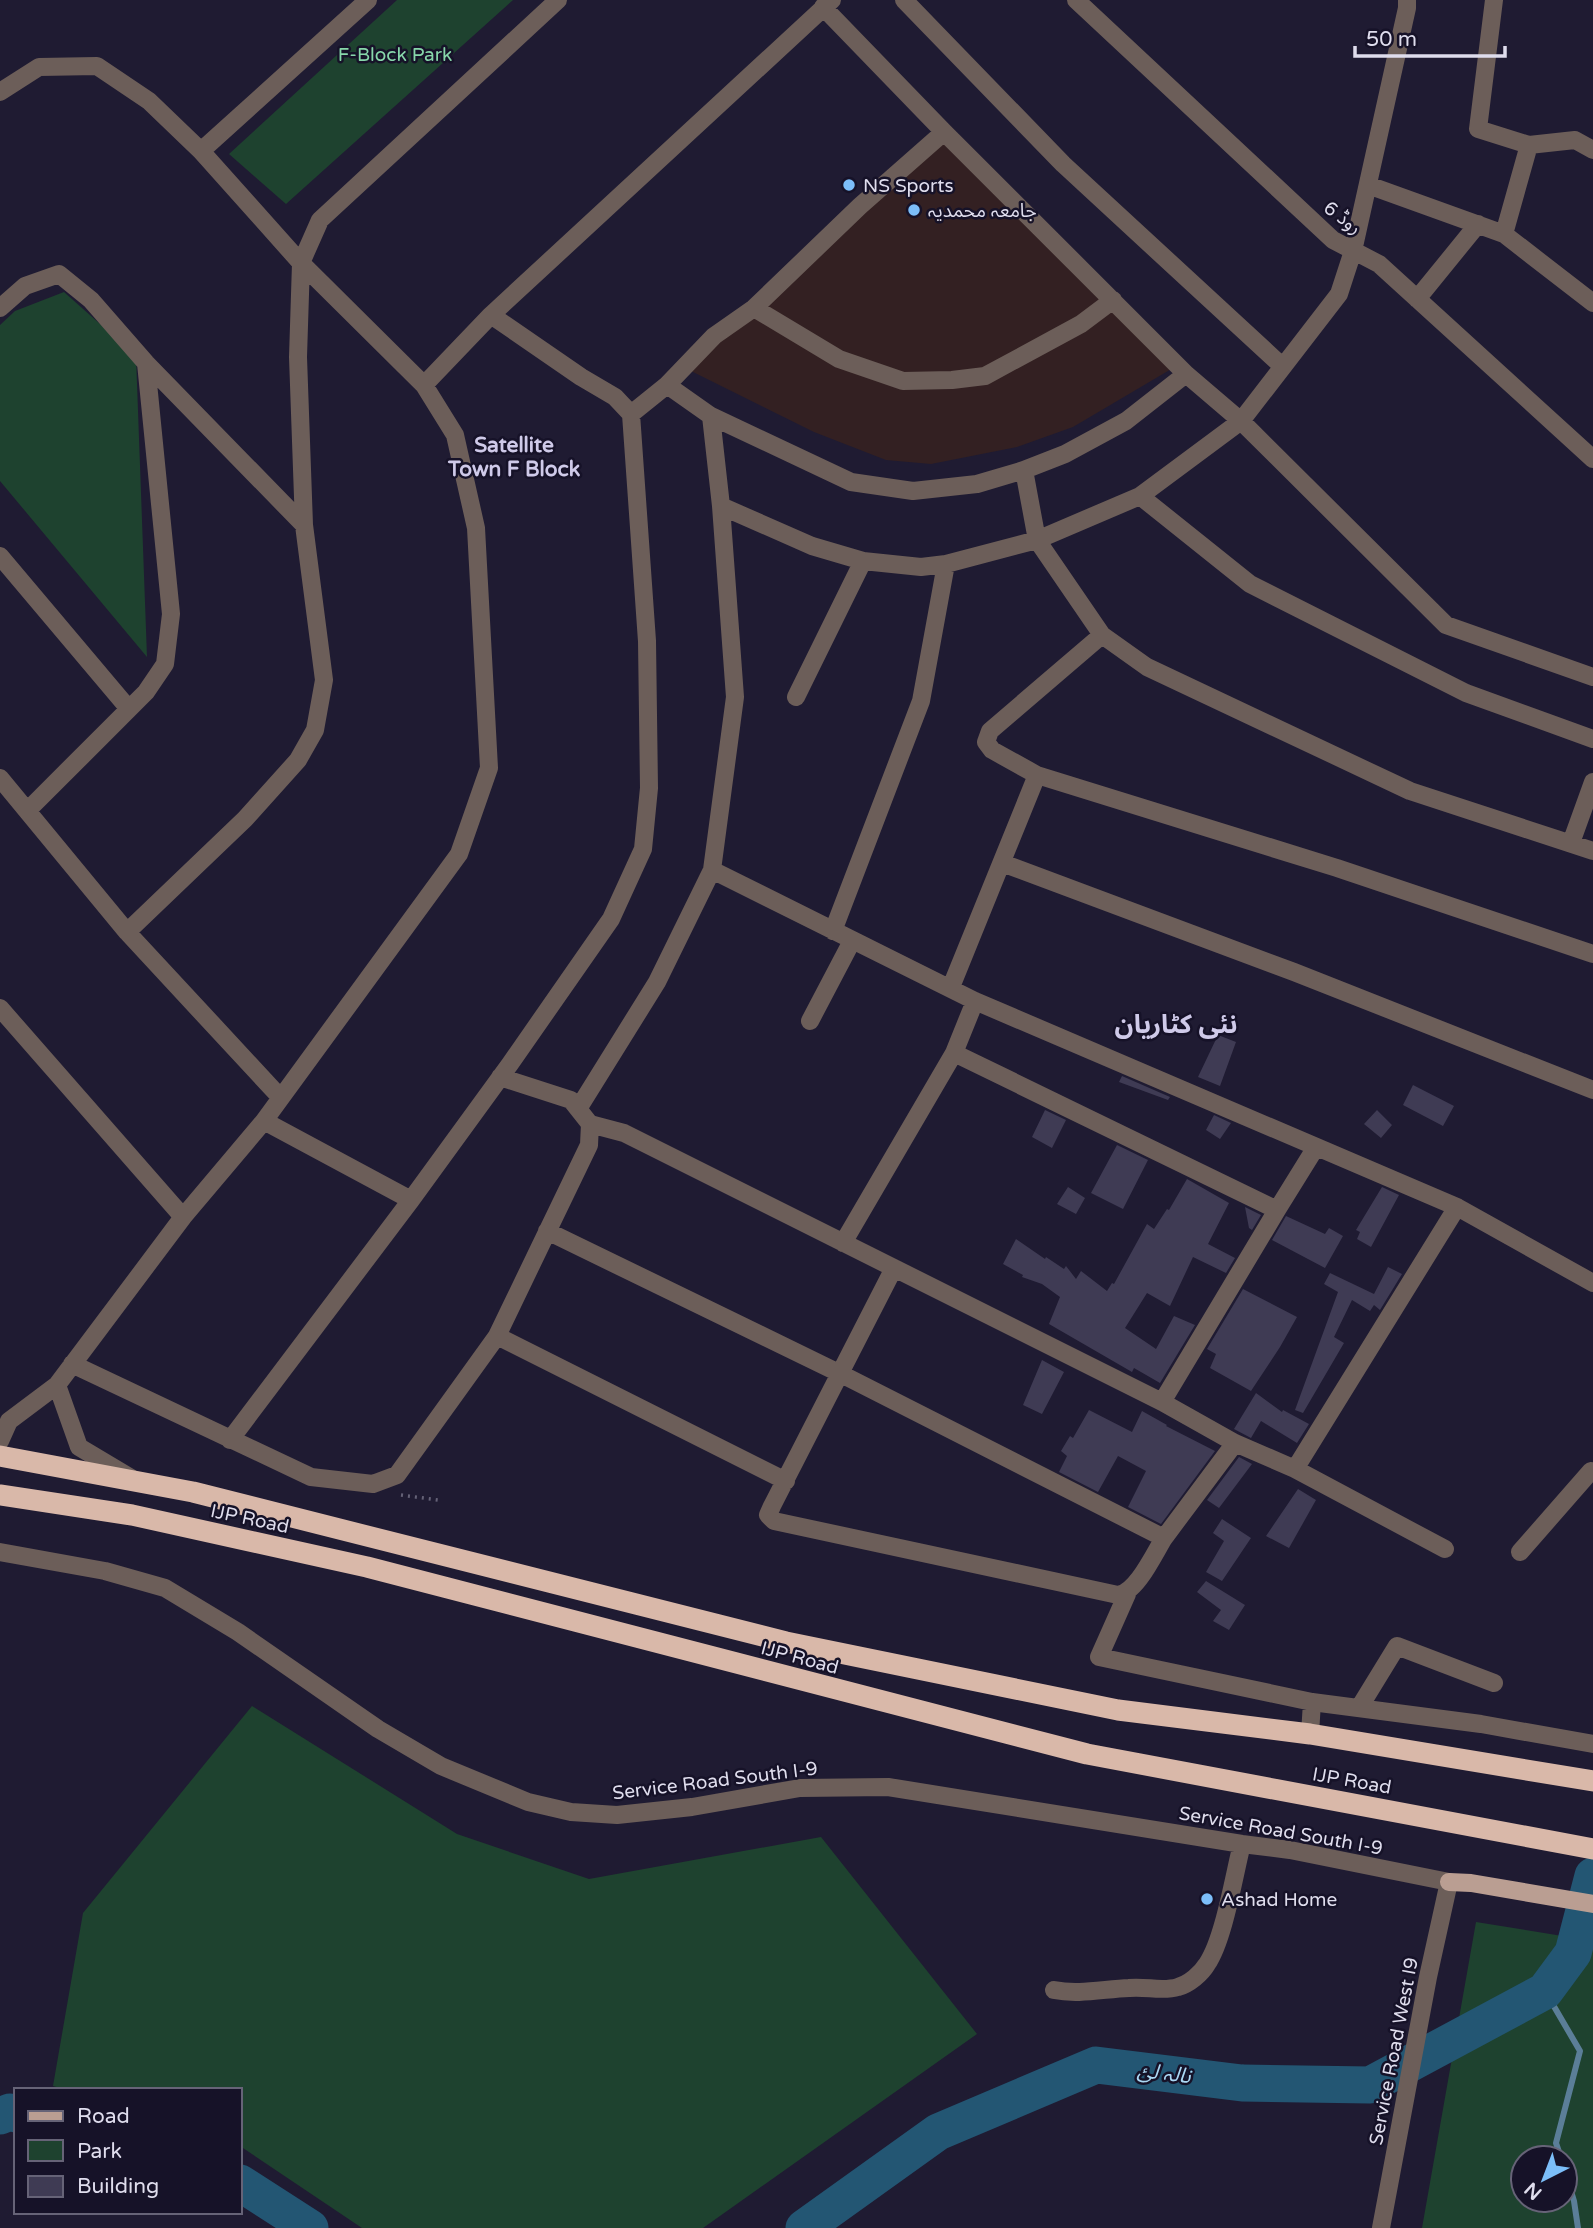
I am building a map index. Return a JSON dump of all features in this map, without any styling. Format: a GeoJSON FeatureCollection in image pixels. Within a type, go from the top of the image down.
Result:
{"type":"FeatureCollection","features":[{"type":"Feature","properties":{"kind":"highway","name":"IJP Road"},"geometry":{"type":"LineString","coordinates":[[0,1456],[206,1495],[786,1642],[1118,1710],[1310,1734],[1593,1781]]}},
{"type":"Feature","properties":{"kind":"highway","name":"IJP Road"},"geometry":{"type":"LineString","coordinates":[[0,1495],[132,1515],[367,1567],[1087,1754],[1593,1849]]}},
{"type":"Feature","properties":{"kind":"highway"},"geometry":{"type":"LineString","coordinates":[[538,1612],[546,1581]]}},
{"type":"Feature","properties":{"kind":"main road"},"geometry":{"type":"LineString","coordinates":[[1449,1882],[1471,1883],[1593,1904]]}},
{"type":"Feature","properties":{"kind":"street"},"geometry":{"type":"LineString","coordinates":[[201,151],[368,0]]}},
{"type":"Feature","properties":{"kind":"street"},"geometry":{"type":"LineString","coordinates":[[127,932],[245,818],[298,760],[315,730],[324,680],[304,525],[298,357],[301,263],[320,219],[558,0]]}},
{"type":"Feature","properties":{"kind":"street"},"geometry":{"type":"LineString","coordinates":[[904,0],[1063,164],[1283,367]]}},
{"type":"Feature","properties":{"kind":"street","name":"روڈ 6"},"geometry":{"type":"LineString","coordinates":[[1076,0],[1332,240],[1379,264],[1593,458]]}},
{"type":"Feature","properties":{"kind":"street"},"geometry":{"type":"LineString","coordinates":[[721,506],[812,546],[863,562],[921,567],[946,564],[1037,540],[1140,496],[1241,421],[1339,294],[1353,251],[1408,0]]}},
{"type":"Feature","properties":{"kind":"street"},"geometry":{"type":"LineString","coordinates":[[1494,0],[1478,129],[1530,145],[1575,140],[1593,150]]}},
{"type":"Feature","properties":{"kind":"street"},"geometry":{"type":"LineString","coordinates":[[424,385],[491,314],[828,4],[944,132],[1186,374],[1241,421],[1446,625],[1593,677]]}},
{"type":"Feature","properties":{"kind":"street"},"geometry":{"type":"LineString","coordinates":[[0,92],[39,67],[97,66],[149,100],[201,151],[301,263],[424,385],[455,435],[476,528],[489,768],[459,854],[264,1121],[183,1217],[57,1385],[4,1420],[0,1441]]}},
{"type":"Feature","properties":{"kind":"street"},"geometry":{"type":"LineString","coordinates":[[631,414],[667,385],[714,336],[754,309],[860,206],[944,132]]}},
{"type":"Feature","properties":{"kind":"street"},"geometry":{"type":"LineString","coordinates":[[1504,233],[1530,145]]}},
{"type":"Feature","properties":{"kind":"street"},"geometry":{"type":"LineString","coordinates":[[1367,185],[1504,233],[1593,303]]}},
{"type":"Feature","properties":{"kind":"street"},"geometry":{"type":"LineString","coordinates":[[1417,299],[1478,224]]}},
{"type":"Feature","properties":{"kind":"street"},"geometry":{"type":"LineString","coordinates":[[0,308],[25,286],[59,274],[91,300],[146,363],[304,525]]}},
{"type":"Feature","properties":{"kind":"street"},"geometry":{"type":"LineString","coordinates":[[754,309],[839,359],[903,381],[952,380],[985,376],[1081,324],[1113,300]]}},
{"type":"Feature","properties":{"kind":"street"},"geometry":{"type":"LineString","coordinates":[[230,1440],[411,1200],[611,919],[643,849],[649,788],[647,641],[631,414],[615,397],[581,377],[491,314]]}},
{"type":"Feature","properties":{"kind":"street"},"geometry":{"type":"LineString","coordinates":[[27,811],[146,692],[165,664],[171,614],[146,363]]}},
{"type":"Feature","properties":{"kind":"street"},"geometry":{"type":"LineString","coordinates":[[667,385],[711,416],[851,482],[913,491],[977,484],[1065,454],[1126,421],[1186,374]]}},
{"type":"Feature","properties":{"kind":"street"},"geometry":{"type":"LineString","coordinates":[[578,1109],[657,982],[712,870],[735,697],[721,506],[711,416]]}},
{"type":"Feature","properties":{"kind":"street"},"geometry":{"type":"LineString","coordinates":[[1024,470],[1037,540],[1102,635],[1147,667],[1410,791],[1593,850]]}},
{"type":"Feature","properties":{"kind":"street"},"geometry":{"type":"LineString","coordinates":[[1140,496],[1250,584],[1466,693],[1593,740]]}},
{"type":"Feature","properties":{"kind":"street"},"geometry":{"type":"LineString","coordinates":[[0,556],[129,709]]}},
{"type":"Feature","properties":{"kind":"street"},"geometry":{"type":"LineString","coordinates":[[796,697],[863,562]]}},
{"type":"Feature","properties":{"kind":"street"},"geometry":{"type":"LineString","coordinates":[[834,931],[921,701],[946,564]]}},
{"type":"Feature","properties":{"kind":"street"},"geometry":{"type":"LineString","coordinates":[[1102,635],[990,731],[986,742],[992,750],[1037,775],[1337,868],[1593,954]]}},
{"type":"Feature","properties":{"kind":"street"},"geometry":{"type":"LineString","coordinates":[[951,988],[1037,775]]}},
{"type":"Feature","properties":{"kind":"street"},"geometry":{"type":"LineString","coordinates":[[0,778],[127,932],[280,1097]]}},
{"type":"Feature","properties":{"kind":"street"},"geometry":{"type":"LineString","coordinates":[[1571,843],[1593,782]]}},
{"type":"Feature","properties":{"kind":"street"},"geometry":{"type":"LineString","coordinates":[[1002,863],[1294,972],[1593,1090]]}},
{"type":"Feature","properties":{"kind":"street"},"geometry":{"type":"LineString","coordinates":[[712,870],[975,1001],[1457,1207],[1593,1283]]}},
{"type":"Feature","properties":{"kind":"street"},"geometry":{"type":"LineString","coordinates":[[810,1021],[852,940]]}},
{"type":"Feature","properties":{"kind":"street"},"geometry":{"type":"LineString","coordinates":[[843,1243],[954,1053],[975,1001]]}},
{"type":"Feature","properties":{"kind":"street"},"geometry":{"type":"LineString","coordinates":[[0,1008],[183,1217]]}},
{"type":"Feature","properties":{"kind":"street"},"geometry":{"type":"LineString","coordinates":[[954,1053],[1277,1210]]}},
{"type":"Feature","properties":{"kind":"street"},"geometry":{"type":"LineString","coordinates":[[500,1077],[571,1100],[590,1124],[624,1133],[1162,1402],[1235,1443],[1294,1469],[1445,1549]]}},
{"type":"Feature","properties":{"kind":"street"},"geometry":{"type":"LineString","coordinates":[[264,1121],[411,1200]]}},
{"type":"Feature","properties":{"kind":"street"},"geometry":{"type":"LineString","coordinates":[[72,1364],[311,1476],[373,1484],[397,1475],[497,1336],[589,1145],[590,1124]]}},
{"type":"Feature","properties":{"kind":"street"},"geometry":{"type":"LineString","coordinates":[[1162,1402],[1316,1147]]}},
{"type":"Feature","properties":{"kind":"street"},"geometry":{"type":"LineString","coordinates":[[1294,1469],[1457,1207]]}},
{"type":"Feature","properties":{"kind":"street"},"geometry":{"type":"LineString","coordinates":[[547,1230],[841,1374],[1164,1538]]}},
{"type":"Feature","properties":{"kind":"street"},"geometry":{"type":"LineString","coordinates":[[894,1268],[768,1516],[774,1521],[1118,1595],[1126,1594]]}},
{"type":"Feature","properties":{"kind":"street"},"geometry":{"type":"LineString","coordinates":[[497,1336],[786,1481]]}},
{"type":"Feature","properties":{"kind":"street"},"geometry":{"type":"LineString","coordinates":[[57,1385],[79,1447],[138,1482]]}},
{"type":"Feature","properties":{"kind":"street"},"geometry":{"type":"LineString","coordinates":[[1235,1443],[1126,1594],[1099,1657],[1312,1702],[1480,1724],[1593,1744]]}},
{"type":"Feature","properties":{"kind":"street"},"geometry":{"type":"LineString","coordinates":[[1520,1552],[1591,1471]]}},
{"type":"Feature","properties":{"kind":"street","name":"Service Road South I-9"},"geometry":{"type":"LineString","coordinates":[[0,1552],[105,1571],[165,1588],[237,1632],[378,1728],[441,1766],[528,1802],[571,1812],[617,1815],[692,1807],[800,1788],[888,1787],[1290,1850],[1449,1882]]}},
{"type":"Feature","properties":{"kind":"street"},"geometry":{"type":"LineString","coordinates":[[1359,1708],[1398,1646],[1494,1683]]}},
{"type":"Feature","properties":{"kind":"street"},"geometry":{"type":"LineString","coordinates":[[1310,1734],[1312,1702]]}},
{"type":"Feature","properties":{"kind":"street"},"geometry":{"type":"LineString","coordinates":[[1054,1990],[1070,1993],[1136,1987],[1161,1990],[1179,1987],[1195,1978],[1208,1964],[1217,1943],[1242,1844]]}},
{"type":"Feature","properties":{"kind":"street","name":"Service Road West I9"},"geometry":{"type":"LineString","coordinates":[[1381,2228],[1428,1977],[1449,1882]]}},
{"type":"Feature","properties":{"kind":"shaded area"},"geometry":{"type":"Polygon","coordinates":[[[943,139],[1173,368],[1073,427],[1017,447],[931,464],[886,460],[814,432],[685,368],[943,139]]]}},
{"type":"Feature","properties":{"kind":"green space","name":"F-Block Park"},"geometry":{"type":"Polygon","coordinates":[[[397,0],[513,0],[286,204],[229,154],[397,0]]]}},
{"type":"Feature","properties":{"kind":"green space"},"geometry":{"type":"Polygon","coordinates":[[[64,292],[136,356],[147,657],[0,481],[0,325],[15,311],[64,292]]]}},
{"type":"Feature","properties":{"kind":"green space"},"geometry":{"type":"Polygon","coordinates":[[[252,1706],[457,1834],[589,1879],[821,1837],[977,2034],[703,2228],[362,2228],[242,2147],[242,2088],[53,2086],[83,1913],[252,1706]]]}},
{"type":"Feature","properties":{"kind":"green space"},"geometry":{"type":"Polygon","coordinates":[[[1476,1922],[1593,1941],[1593,2228],[1422,2228],[1476,1922]]]}},
{"type":"Feature","properties":{"kind":"building"},"geometry":{"type":"Polygon","coordinates":[[[1218,1035],[1236,1042],[1220,1086],[1198,1077],[1218,1035]]]}},
{"type":"Feature","properties":{"kind":"building"},"geometry":{"type":"Polygon","coordinates":[[[1122,1076],[1170,1097],[1168,1100],[1119,1082],[1122,1076]]]}},
{"type":"Feature","properties":{"kind":"building"},"geometry":{"type":"Polygon","coordinates":[[[1413,1085],[1454,1106],[1443,1126],[1403,1105],[1413,1085]]]}},
{"type":"Feature","properties":{"kind":"building"},"geometry":{"type":"Polygon","coordinates":[[[1045,1110],[1066,1120],[1052,1148],[1032,1137],[1045,1110]]]}},
{"type":"Feature","properties":{"kind":"building"},"geometry":{"type":"Polygon","coordinates":[[[1377,1110],[1392,1125],[1381,1138],[1364,1124],[1377,1110]]]}},
{"type":"Feature","properties":{"kind":"building"},"geometry":{"type":"Polygon","coordinates":[[[1214,1115],[1231,1123],[1220,1139],[1206,1130],[1214,1115]]]}},
{"type":"Feature","properties":{"kind":"building"},"geometry":{"type":"Polygon","coordinates":[[[1117,1145],[1148,1160],[1123,1209],[1091,1193],[1117,1145]]]}},
{"type":"Feature","properties":{"kind":"building"},"geometry":{"type":"Polygon","coordinates":[[[1187,1179],[1229,1203],[1208,1244],[1235,1258],[1226,1273],[1193,1257],[1170,1306],[1147,1293],[1125,1328],[1156,1349],[1174,1316],[1195,1325],[1160,1383],[1134,1368],[1132,1372],[1049,1324],[1060,1297],[1042,1284],[1022,1277],[1023,1275],[1003,1264],[1016,1239],[1045,1259],[1046,1257],[1064,1269],[1066,1266],[1076,1279],[1081,1271],[1107,1291],[1112,1283],[1114,1284],[1147,1224],[1154,1229],[1187,1179]]]}},
{"type":"Feature","properties":{"kind":"building"},"geometry":{"type":"Polygon","coordinates":[[[1068,1187],[1085,1198],[1076,1214],[1057,1204],[1068,1187]]]}},
{"type":"Feature","properties":{"kind":"building"},"geometry":{"type":"Polygon","coordinates":[[[1382,1187],[1399,1195],[1371,1247],[1357,1239],[1360,1232],[1356,1230],[1382,1187]]]}},
{"type":"Feature","properties":{"kind":"building"},"geometry":{"type":"Polygon","coordinates":[[[1245,1207],[1261,1215],[1252,1230],[1249,1228],[1245,1207]]]}},
{"type":"Feature","properties":{"kind":"building"},"geometry":{"type":"Polygon","coordinates":[[[1286,1216],[1325,1234],[1329,1228],[1343,1236],[1325,1268],[1272,1240],[1286,1216]]]}},
{"type":"Feature","properties":{"kind":"building"},"geometry":{"type":"Polygon","coordinates":[[[1388,1267],[1402,1274],[1380,1310],[1374,1305],[1370,1311],[1352,1300],[1334,1337],[1344,1343],[1303,1413],[1295,1410],[1338,1292],[1324,1284],[1330,1273],[1374,1294],[1388,1267]]]}},
{"type":"Feature","properties":{"kind":"building"},"geometry":{"type":"Polygon","coordinates":[[[1243,1289],[1297,1317],[1251,1391],[1210,1368],[1216,1354],[1207,1349],[1243,1289]]]}},
{"type":"Feature","properties":{"kind":"building"},"geometry":{"type":"Polygon","coordinates":[[[1042,1360],[1064,1372],[1042,1414],[1023,1405],[1042,1360]]]}},
{"type":"Feature","properties":{"kind":"building"},"geometry":{"type":"Polygon","coordinates":[[[1256,1393],[1282,1412],[1283,1410],[1309,1424],[1297,1443],[1261,1421],[1251,1438],[1234,1429],[1256,1393]]]}},
{"type":"Feature","properties":{"kind":"building"},"geometry":{"type":"Polygon","coordinates":[[[1089,1410],[1132,1432],[1142,1411],[1215,1451],[1161,1524],[1128,1507],[1146,1471],[1118,1456],[1098,1492],[1059,1472],[1067,1456],[1061,1451],[1070,1436],[1073,1438],[1089,1410]]]}},
{"type":"Feature","properties":{"kind":"building"},"geometry":{"type":"Polygon","coordinates":[[[1239,1457],[1252,1464],[1219,1508],[1207,1500],[1239,1457]]]}},
{"type":"Feature","properties":{"kind":"building"},"geometry":{"type":"Polygon","coordinates":[[[1298,1489],[1316,1500],[1289,1548],[1266,1536],[1298,1489]]]}},
{"type":"Feature","properties":{"kind":"building"},"geometry":{"type":"Polygon","coordinates":[[[1222,1519],[1251,1538],[1222,1581],[1206,1572],[1224,1541],[1213,1533],[1222,1519]]]}},
{"type":"Feature","properties":{"kind":"building"},"geometry":{"type":"Polygon","coordinates":[[[1206,1581],[1245,1605],[1229,1630],[1213,1621],[1221,1610],[1197,1592],[1206,1581]]]}},
{"type":"Feature","properties":{"kind":"waterway","name":"نالہ لئ"},"geometry":{"type":"LineString","coordinates":[[804,2228],[938,2132],[1096,2065],[1242,2083],[1370,2085],[1545,1991],[1573,1953],[1593,1876]]}},
{"type":"Feature","properties":{"kind":"waterway"},"geometry":{"type":"LineString","coordinates":[[1545,1991],[1580,2051],[1556,2144]]}},
{"type":"Feature","properties":{"kind":"waterway","name":"نالہ لئ"},"geometry":{"type":"LineString","coordinates":[[0,2116],[14,2113]]}},
{"type":"Feature","properties":{"kind":"waterway","name":"نالہ لئ"},"geometry":{"type":"LineString","coordinates":[[242,2184],[310,2228]]}},
{"type":"Feature","properties":{"kind":"waterway"},"geometry":{"type":"LineString","coordinates":[[1576,2214],[1578,2228]]}},
{"type":"Feature","properties":{"kind":"place","name":"NS Sports"},"geometry":{"type":"Point","coordinates":[849,185]}},
{"type":"Feature","properties":{"kind":"place","name":"جامعہ محمدیہ"},"geometry":{"type":"Point","coordinates":[914,210]}},
{"type":"Feature","properties":{"kind":"place","name":"Ashad Home"},"geometry":{"type":"Point","coordinates":[1207,1899]}},
{"type":"Feature","properties":{"kind":"district","name":"Satellite Town F Block"},"geometry":{"type":"Point","coordinates":[514,457]}},
{"type":"Feature","properties":{"kind":"district","name":"نئی کٹاریان"},"geometry":{"type":"Point","coordinates":[1176,1024]}}]}
